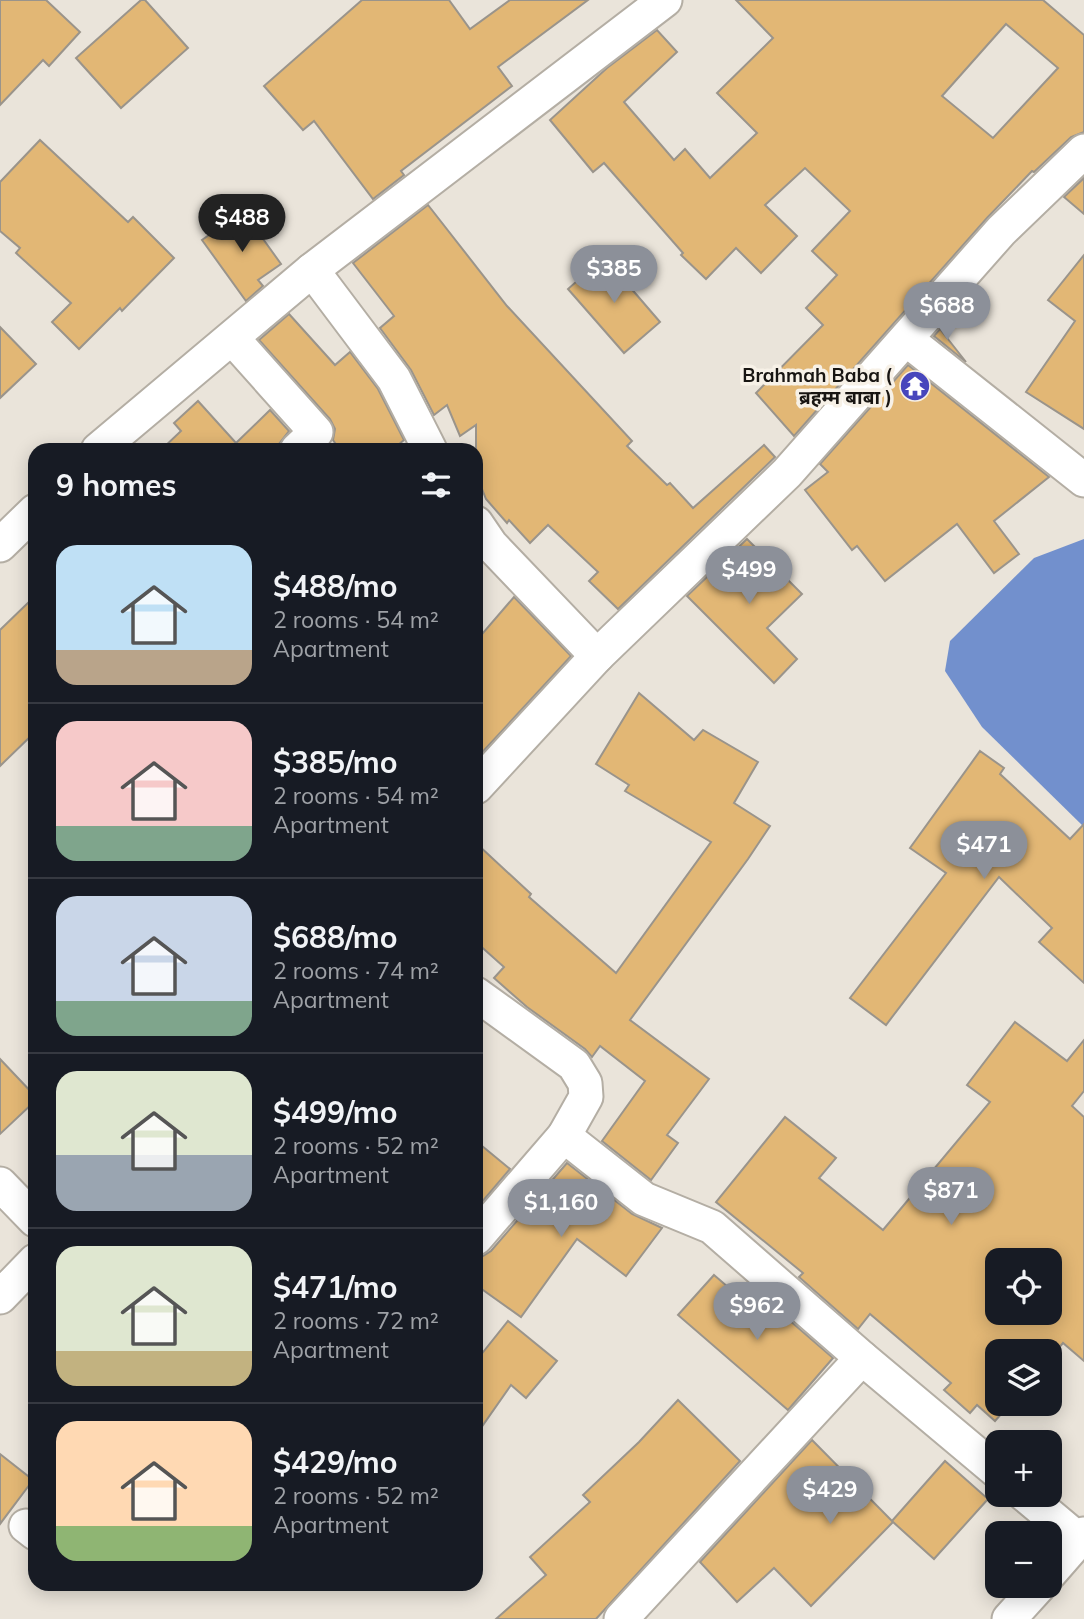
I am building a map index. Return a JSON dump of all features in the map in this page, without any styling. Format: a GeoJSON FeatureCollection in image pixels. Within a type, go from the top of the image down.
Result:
{"type":"FeatureCollection","features":[{"type":"Feature","properties":{"kind":"street"},"geometry":{"type":"LineString","coordinates":[[106,443],[313,270],[665,0]]}},
{"type":"Feature","properties":{"kind":"street"},"geometry":{"type":"LineString","coordinates":[[483,779],[597,656],[787,473],[1001,231],[1084,151]]}},
{"type":"Feature","properties":{"kind":"street"},"geometry":{"type":"LineString","coordinates":[[313,270],[394,379],[426,443]]}},
{"type":"Feature","properties":{"kind":"street"},"geometry":{"type":"LineString","coordinates":[[232,338],[316,432],[304,443]]}},
{"type":"Feature","properties":{"kind":"street"},"geometry":{"type":"LineString","coordinates":[[906,339],[1084,480]]}},
{"type":"Feature","properties":{"kind":"street"},"geometry":{"type":"LineString","coordinates":[[0,545],[28,518]]}},
{"type":"Feature","properties":{"kind":"street"},"geometry":{"type":"LineString","coordinates":[[483,533],[491,545],[597,656]]}},
{"type":"Feature","properties":{"kind":"street"},"geometry":{"type":"LineString","coordinates":[[483,999],[574,1065],[585,1083],[586,1097],[564,1136],[483,1230]]}},
{"type":"Feature","properties":{"kind":"street"},"geometry":{"type":"LineString","coordinates":[[564,1136],[644,1199],[712,1227],[985,1461]]}},
{"type":"Feature","properties":{"kind":"street"},"geometry":{"type":"LineString","coordinates":[[0,1184],[28,1213]]}},
{"type":"Feature","properties":{"kind":"street"},"geometry":{"type":"LineString","coordinates":[[0,1297],[28,1268]]}},
{"type":"Feature","properties":{"kind":"street"},"geometry":{"type":"LineString","coordinates":[[621,1619],[862,1358]]}},
{"type":"Feature","properties":{"kind":"street"},"geometry":{"type":"LineString","coordinates":[[1041,1507],[1081,1537],[1062,1559]]}},
{"type":"Feature","properties":{"kind":"street"},"geometry":{"type":"LineString","coordinates":[[1009,1619],[1028,1598]]}},
{"type":"Feature","properties":{"kind":"water"},"geometry":{"type":"Polygon","coordinates":[[[1084,539],[1084,827],[982,727],[945,671],[950,641],[1034,558],[1084,539]]]}},
{"type":"Feature","properties":{"kind":"building"},"geometry":{"type":"Polygon","coordinates":[[[0,0],[46,0],[80,32],[49,66],[43,60],[0,105],[0,0]]]}},
{"type":"Feature","properties":{"kind":"building"},"geometry":{"type":"Polygon","coordinates":[[[141,0],[145,0],[188,48],[121,108],[76,58],[141,0]]]}},
{"type":"Feature","properties":{"kind":"building"},"geometry":{"type":"Polygon","coordinates":[[[362,0],[449,0],[470,29],[510,0],[588,0],[498,67],[512,86],[401,171],[404,175],[373,199],[314,121],[303,130],[264,86],[362,0]]]}},
{"type":"Feature","properties":{"kind":"building"},"geometry":{"type":"Polygon","coordinates":[[[736,0],[1043,0],[1084,35],[1084,132],[1071,137],[1032,171],[987,218],[794,436],[756,393],[823,325],[806,308],[837,275],[812,251],[850,211],[805,168],[765,205],[797,236],[761,273],[736,248],[706,279],[681,255],[683,253],[604,163],[593,172],[550,120],[607,68],[657,30],[677,52],[624,102],[674,160],[685,149],[710,178],[757,133],[717,93],[773,38],[736,0]],[[1006,24],[942,96],[993,138],[1058,68],[1006,24]]]}},
{"type":"Feature","properties":{"kind":"building"},"geometry":{"type":"Polygon","coordinates":[[[40,140],[128,222],[133,217],[174,258],[122,311],[120,308],[79,349],[52,322],[71,303],[16,253],[20,248],[0,231],[0,182],[40,140]]]}},
{"type":"Feature","properties":{"kind":"building"},"geometry":{"type":"Polygon","coordinates":[[[1084,178],[1084,214],[1064,197],[1084,178]]]}},
{"type":"Feature","properties":{"kind":"building"},"geometry":{"type":"Polygon","coordinates":[[[428,205],[507,306],[632,441],[627,446],[667,485],[670,483],[693,508],[764,445],[775,457],[618,609],[589,581],[598,572],[548,525],[530,543],[509,520],[507,523],[486,499],[483,492],[483,443],[476,443],[476,425],[460,436],[447,405],[434,415],[411,370],[380,328],[394,316],[353,263],[428,205]]]}},
{"type":"Feature","properties":{"kind":"building"},"geometry":{"type":"Polygon","coordinates":[[[243,211],[281,264],[258,280],[263,286],[246,301],[202,240],[243,211]]]}},
{"type":"Feature","properties":{"kind":"building"},"geometry":{"type":"Polygon","coordinates":[[[1084,255],[1084,429],[1026,392],[1075,321],[1048,300],[1084,255]]]}},
{"type":"Feature","properties":{"kind":"building"},"geometry":{"type":"Polygon","coordinates":[[[604,257],[660,322],[624,353],[568,289],[604,257]]]}},
{"type":"Feature","properties":{"kind":"building"},"geometry":{"type":"Polygon","coordinates":[[[289,314],[335,365],[350,352],[378,389],[404,440],[400,443],[335,443],[335,429],[330,419],[259,340],[289,314]]]}},
{"type":"Feature","properties":{"kind":"building"},"geometry":{"type":"Polygon","coordinates":[[[0,327],[36,364],[0,398],[0,327]]]}},
{"type":"Feature","properties":{"kind":"building"},"geometry":{"type":"Polygon","coordinates":[[[940,329],[966,362],[934,336],[940,329]]]}},
{"type":"Feature","properties":{"kind":"building"},"geometry":{"type":"Polygon","coordinates":[[[908,365],[1049,477],[994,521],[1019,554],[994,573],[957,524],[885,581],[857,546],[852,550],[805,490],[828,472],[820,464],[908,365]]]}},
{"type":"Feature","properties":{"kind":"building"},"geometry":{"type":"Polygon","coordinates":[[[198,401],[236,443],[168,443],[181,431],[174,423],[198,401]]]}},
{"type":"Feature","properties":{"kind":"building"},"geometry":{"type":"Polygon","coordinates":[[[270,410],[289,431],[280,443],[236,443],[270,410]]]}},
{"type":"Feature","properties":{"kind":"building"},"geometry":{"type":"Polygon","coordinates":[[[747,539],[802,594],[767,628],[797,659],[774,683],[687,596],[747,539]]]}},
{"type":"Feature","properties":{"kind":"building"},"geometry":{"type":"Polygon","coordinates":[[[514,597],[571,656],[483,751],[483,633],[514,597]]]}},
{"type":"Feature","properties":{"kind":"building"},"geometry":{"type":"Polygon","coordinates":[[[28,603],[28,739],[0,766],[0,630],[28,603]]]}},
{"type":"Feature","properties":{"kind":"building"},"geometry":{"type":"Polygon","coordinates":[[[639,693],[694,740],[703,730],[758,762],[734,803],[770,826],[630,1020],[709,1079],[667,1135],[678,1143],[651,1180],[602,1141],[645,1081],[600,1046],[592,1057],[527,1007],[494,978],[504,967],[483,948],[483,849],[531,894],[529,897],[616,973],[711,842],[625,791],[629,785],[596,764],[639,693]]]}},
{"type":"Feature","properties":{"kind":"building"},"geometry":{"type":"Polygon","coordinates":[[[980,751],[1004,768],[1000,774],[1070,839],[1084,824],[1084,983],[1039,942],[1052,928],[999,877],[886,1025],[850,998],[946,873],[910,848],[980,751]]]}},
{"type":"Feature","properties":{"kind":"building"},"geometry":{"type":"Polygon","coordinates":[[[1015,1022],[1067,1061],[1084,1040],[1084,1091],[1072,1106],[1084,1117],[1084,1361],[1062,1344],[1062,1339],[985,1339],[985,1412],[977,1405],[970,1413],[944,1390],[951,1383],[870,1314],[858,1329],[799,1277],[803,1273],[716,1202],[785,1117],[836,1158],[819,1178],[883,1230],[990,1102],[967,1085],[1015,1022]]]}},
{"type":"Feature","properties":{"kind":"building"},"geometry":{"type":"Polygon","coordinates":[[[0,1059],[28,1089],[28,1108],[0,1134],[0,1059]]]}},
{"type":"Feature","properties":{"kind":"building"},"geometry":{"type":"Polygon","coordinates":[[[483,1147],[510,1169],[483,1201],[483,1147]]]}},
{"type":"Feature","properties":{"kind":"building"},"geometry":{"type":"Polygon","coordinates":[[[567,1163],[632,1214],[662,1228],[626,1276],[577,1239],[521,1317],[483,1290],[483,1256],[491,1251],[567,1163]]]}},
{"type":"Feature","properties":{"kind":"building"},"geometry":{"type":"Polygon","coordinates":[[[714,1275],[764,1318],[774,1307],[833,1358],[788,1410],[678,1315],[714,1275]]]}},
{"type":"Feature","properties":{"kind":"building"},"geometry":{"type":"Polygon","coordinates":[[[508,1321],[557,1361],[526,1398],[511,1385],[483,1425],[483,1352],[508,1321]]]}},
{"type":"Feature","properties":{"kind":"building"},"geometry":{"type":"Polygon","coordinates":[[[678,1400],[740,1461],[596,1619],[496,1619],[546,1575],[530,1557],[590,1502],[583,1495],[639,1442],[678,1400]]]}},
{"type":"Feature","properties":{"kind":"building"},"geometry":{"type":"Polygon","coordinates":[[[812,1440],[892,1521],[945,1461],[985,1496],[985,1502],[934,1559],[893,1522],[811,1606],[774,1568],[737,1602],[700,1562],[812,1440]]]}},
{"type":"Feature","properties":{"kind":"building"},"geometry":{"type":"Polygon","coordinates":[[[0,1454],[28,1476],[28,1487],[0,1524],[0,1454]]]}},
{"type":"Feature","properties":{"kind":"place","name":"Brahmah Baba ( ब्रहम्म बाबा )"},"geometry":{"type":"Point","coordinates":[915,386]}}]}
